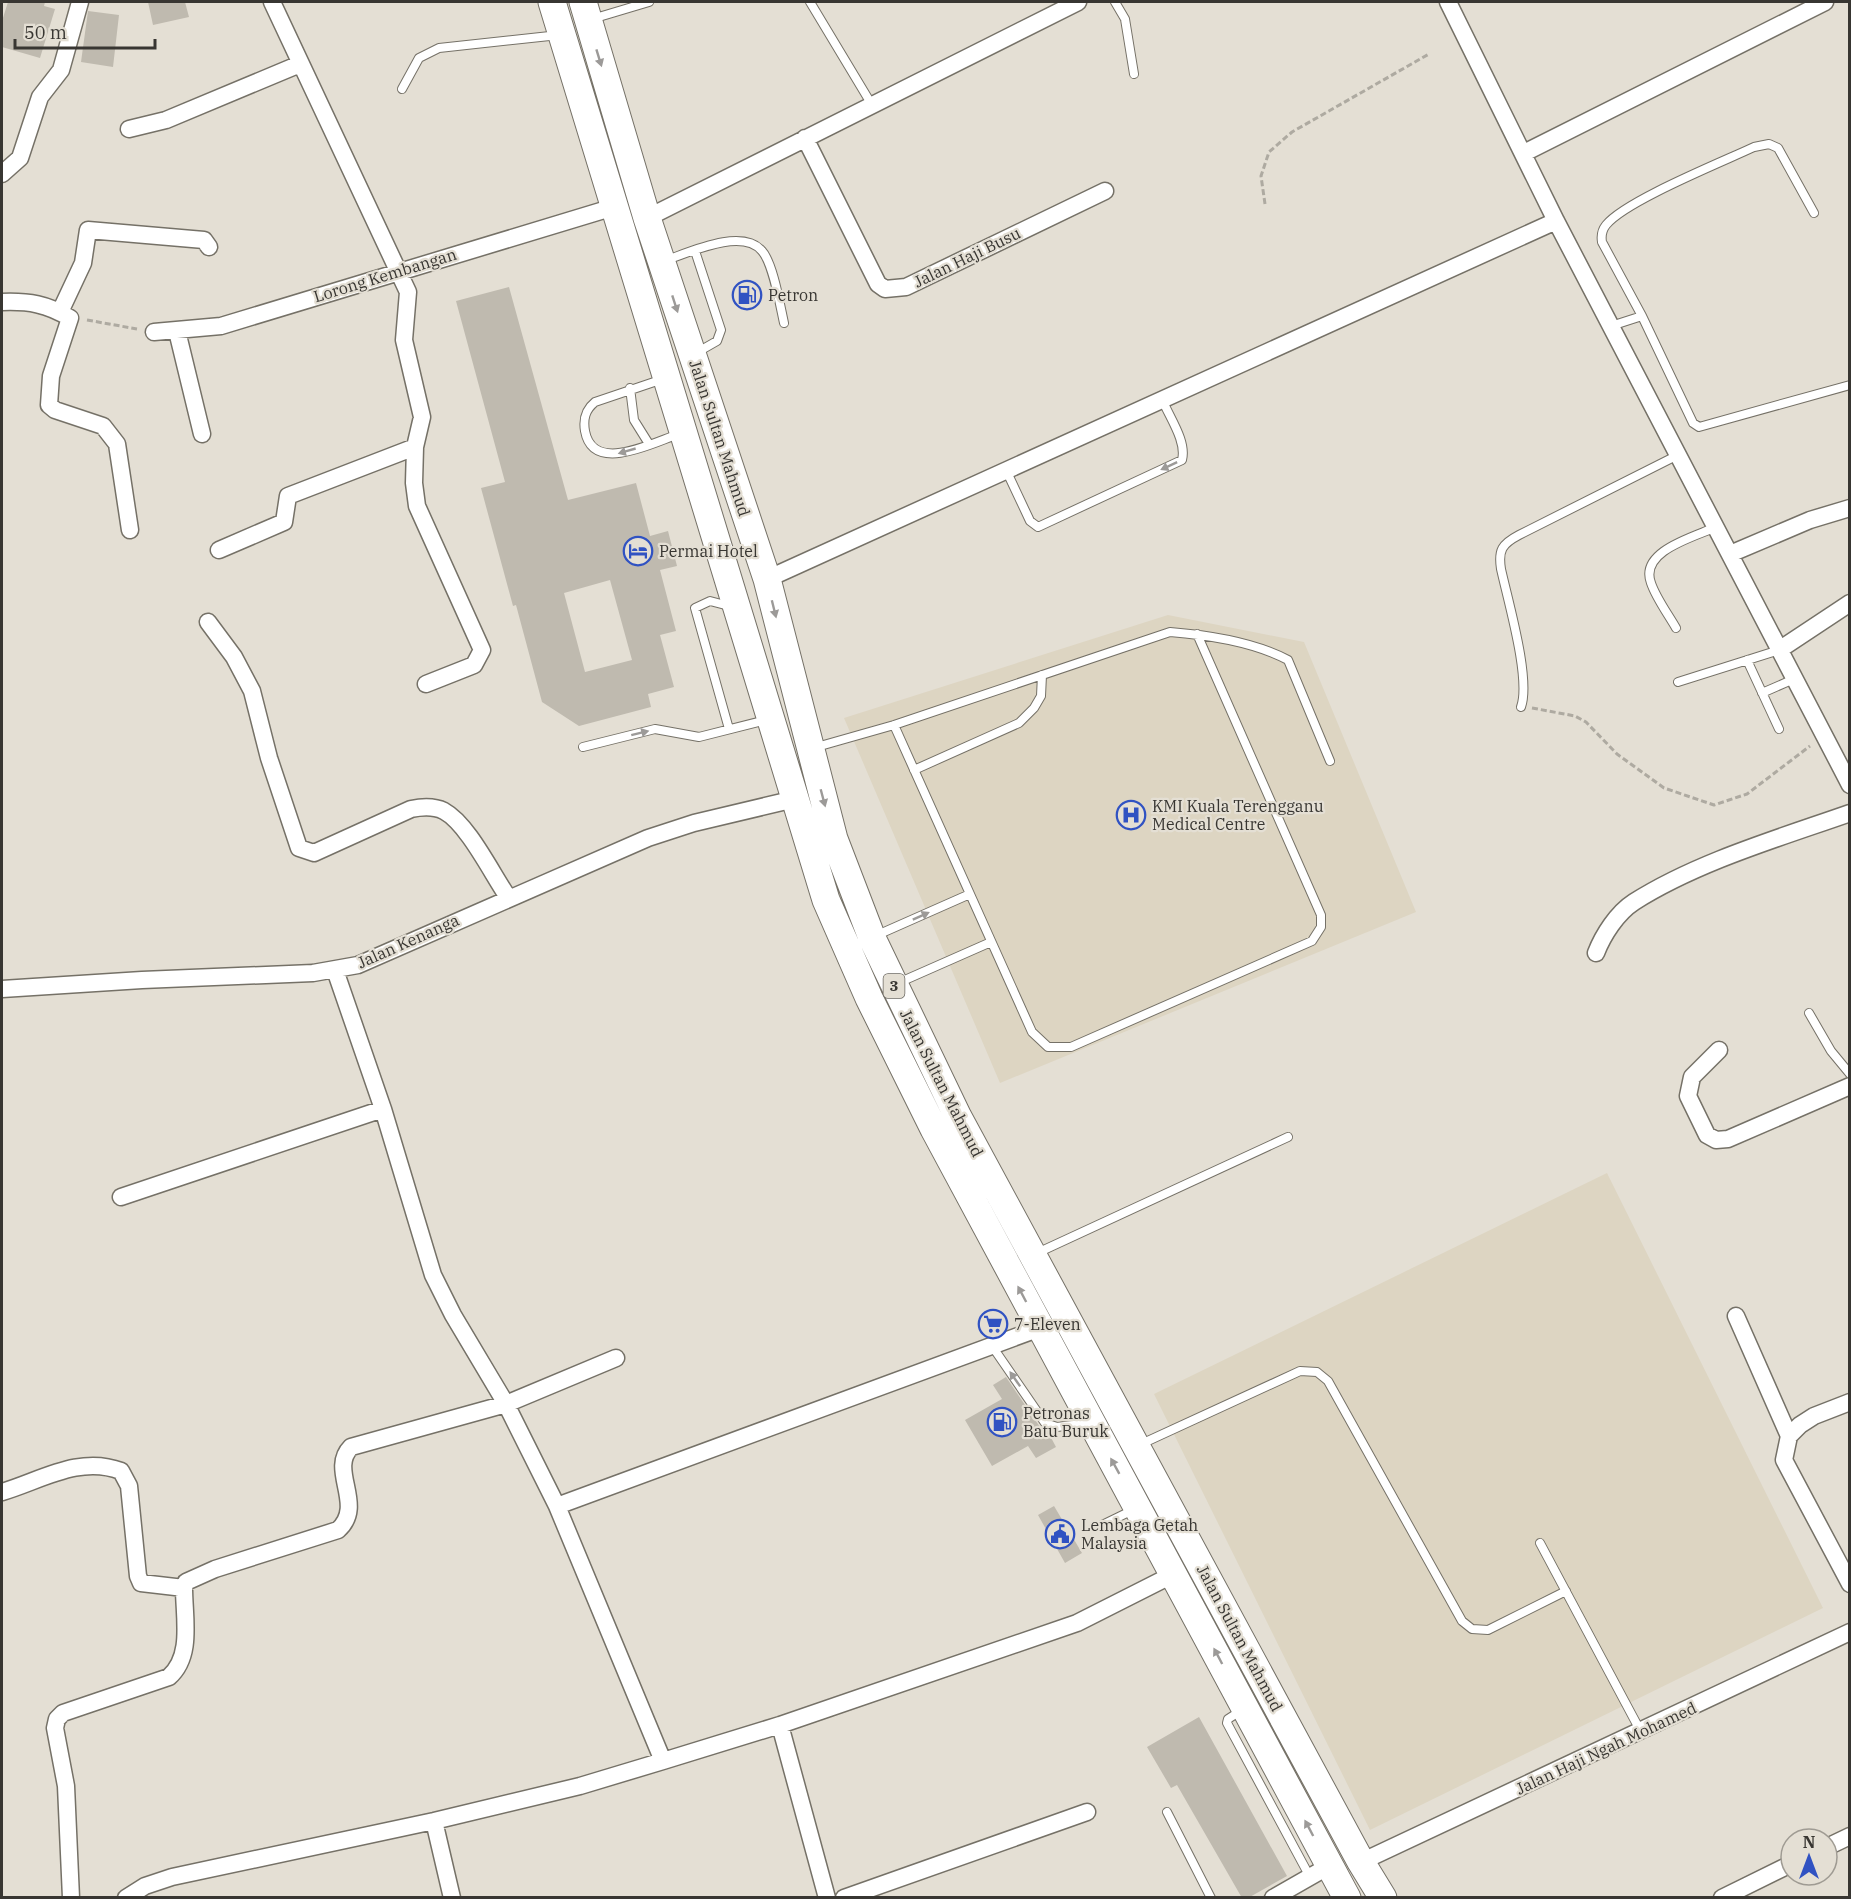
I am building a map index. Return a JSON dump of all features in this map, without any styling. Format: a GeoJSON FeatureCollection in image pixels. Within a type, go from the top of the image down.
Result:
{"type":"FeatureCollection","features":[{"type":"Feature","properties":{"kind":"highway","name":"Jalan Sultan Mahmud"},"geometry":{"type":"LineString","coordinates":[[552,2],[826,900],[869,998],[934,1129],[1245,1708],[1258,1754],[1276,1789],[1320,1871],[1347,1898]]}},
{"type":"Feature","properties":{"kind":"highway","name":"Jalan Sultan Mahmud"},"geometry":{"type":"LineString","coordinates":[[585,11],[661,262],[767,579],[834,839],[872,938],[958,1118],[1361,1862],[1383,1898]]}},
{"type":"Feature","properties":{"kind":"street"},"geometry":{"type":"LineString","coordinates":[[2,174],[20,158],[40,98],[61,70],[80,2]]}},
{"type":"Feature","properties":{"kind":"street"},"geometry":{"type":"LineString","coordinates":[[272,2],[408,292],[404,340],[422,417],[415,447],[414,483],[417,506],[482,650],[474,665],[426,684]]}},
{"type":"Feature","properties":{"kind":"street"},"geometry":{"type":"LineString","coordinates":[[647,218],[1078,2]]}},
{"type":"Feature","properties":{"kind":"street"},"geometry":{"type":"LineString","coordinates":[[1448,2],[1556,220],[1850,785]]}},
{"type":"Feature","properties":{"kind":"street"},"geometry":{"type":"LineString","coordinates":[[1524,153],[1826,2]]}},
{"type":"Feature","properties":{"kind":"street"},"geometry":{"type":"LineString","coordinates":[[129,129],[166,120],[300,64]]}},
{"type":"Feature","properties":{"kind":"street","name":"Jalan Haji Busu"},"geometry":{"type":"LineString","coordinates":[[805,138],[878,284],[885,289],[906,286],[1105,191]]}},
{"type":"Feature","properties":{"kind":"street","name":"Lorong Kembangan"},"geometry":{"type":"LineString","coordinates":[[154,332],[220,326],[399,270],[614,207]]}},
{"type":"Feature","properties":{"kind":"street"},"geometry":{"type":"LineString","coordinates":[[767,579],[1556,220]]}},
{"type":"Feature","properties":{"kind":"street"},"geometry":{"type":"LineString","coordinates":[[130,530],[117,444],[103,426],[55,410],[49,405],[51,376],[65,315],[83,263],[88,230],[204,240],[208,247]]}},
{"type":"Feature","properties":{"kind":"street"},"geometry":{"type":"LineString","coordinates":[[2,302],[29,301],[65,315]]}},
{"type":"Feature","properties":{"kind":"street"},"geometry":{"type":"LineString","coordinates":[[177,331],[202,434]]}},
{"type":"Feature","properties":{"kind":"street"},"geometry":{"type":"LineString","coordinates":[[219,550],[284,522],[288,496],[415,447]]}},
{"type":"Feature","properties":{"kind":"street"},"geometry":{"type":"LineString","coordinates":[[1730,555],[1810,520],[1850,508]]}},
{"type":"Feature","properties":{"kind":"street"},"geometry":{"type":"LineString","coordinates":[[1779,650],[1850,603]]}},
{"type":"Feature","properties":{"kind":"street"},"geometry":{"type":"LineString","coordinates":[[208,622],[234,657],[252,691],[269,758],[299,848],[314,853],[411,809],[442,810],[458,822],[508,897]]}},
{"type":"Feature","properties":{"kind":"street","name":"Jalan Kenanga"},"geometry":{"type":"LineString","coordinates":[[2,989],[335,970],[358,965],[508,897],[648,838],[694,823],[795,799]]}},
{"type":"Feature","properties":{"kind":"street"},"geometry":{"type":"LineString","coordinates":[[1596,953],[1604,935],[1632,903],[1720,859],[1850,813]]}},
{"type":"Feature","properties":{"kind":"street"},"geometry":{"type":"LineString","coordinates":[[335,970],[383,1110],[432,1275],[506,1404],[557,1506],[663,1761]]}},
{"type":"Feature","properties":{"kind":"street"},"geometry":{"type":"LineString","coordinates":[[1719,1050],[1692,1077],[1688,1096],[1707,1135],[1716,1140],[1728,1139],[1850,1086]]}},
{"type":"Feature","properties":{"kind":"street"},"geometry":{"type":"LineString","coordinates":[[121,1197],[383,1110]]}},
{"type":"Feature","properties":{"kind":"street"},"geometry":{"type":"LineString","coordinates":[[1736,1316],[1789,1436],[1784,1460],[1850,1584]]}},
{"type":"Feature","properties":{"kind":"street"},"geometry":{"type":"LineString","coordinates":[[557,1506],[1040,1328]]}},
{"type":"Feature","properties":{"kind":"street"},"geometry":{"type":"LineString","coordinates":[[71,1898],[66,1786],[55,1728],[57,1719],[63,1713],[170,1677],[180,1668],[185,1653],[184,1588],[186,1582],[215,1569],[338,1530],[347,1522],[350,1514],[343,1462],[345,1453],[351,1446],[506,1404],[616,1358]]}},
{"type":"Feature","properties":{"kind":"street"},"geometry":{"type":"LineString","coordinates":[[1789,1436],[1814,1416],[1850,1402]]}},
{"type":"Feature","properties":{"kind":"street"},"geometry":{"type":"LineString","coordinates":[[2,1492],[64,1469],[108,1466],[120,1471],[129,1486],[138,1576],[141,1583],[184,1588]]}},
{"type":"Feature","properties":{"kind":"street"},"geometry":{"type":"LineString","coordinates":[[126,1898],[146,1886],[172,1878],[434,1821],[580,1786],[780,1725],[1077,1623],[1174,1574]]}},
{"type":"Feature","properties":{"kind":"street","name":"Jalan Haji Ngah Mohamed"},"geometry":{"type":"LineString","coordinates":[[1361,1862],[1847,1638]]}},
{"type":"Feature","properties":{"kind":"street"},"geometry":{"type":"LineString","coordinates":[[780,1725],[827,1898]]}},
{"type":"Feature","properties":{"kind":"street"},"geometry":{"type":"LineString","coordinates":[[844,1898],[1087,1812]]}},
{"type":"Feature","properties":{"kind":"street"},"geometry":{"type":"LineString","coordinates":[[434,1821],[452,1898]]}},
{"type":"Feature","properties":{"kind":"street"},"geometry":{"type":"LineString","coordinates":[[1722,1898],[1779,1870]]}},
{"type":"Feature","properties":{"kind":"street"},"geometry":{"type":"LineString","coordinates":[[1273,1898],[1320,1871]]}},
{"type":"Feature","properties":{"kind":"lane"},"geometry":{"type":"LineString","coordinates":[[585,11],[648,2]]}},
{"type":"Feature","properties":{"kind":"lane"},"geometry":{"type":"LineString","coordinates":[[810,2],[872,105]]}},
{"type":"Feature","properties":{"kind":"lane"},"geometry":{"type":"LineString","coordinates":[[1115,2],[1125,20],[1134,74]]}},
{"type":"Feature","properties":{"kind":"lane"},"geometry":{"type":"LineString","coordinates":[[402,89],[419,58],[439,48],[562,35]]}},
{"type":"Feature","properties":{"kind":"lane"},"geometry":{"type":"LineString","coordinates":[[1814,213],[1778,148],[1769,144],[1754,147],[1636,203],[1606,224],[1601,234],[1602,242],[1642,316],[1693,423],[1699,427],[1850,384]]}},
{"type":"Feature","properties":{"kind":"lane"},"geometry":{"type":"LineString","coordinates":[[661,262],[735,240],[752,244],[762,250],[784,323]]}},
{"type":"Feature","properties":{"kind":"lane"},"geometry":{"type":"LineString","coordinates":[[692,354],[717,341],[721,330],[695,251]]}},
{"type":"Feature","properties":{"kind":"lane"},"geometry":{"type":"LineString","coordinates":[[1611,326],[1642,316]]}},
{"type":"Feature","properties":{"kind":"lane"},"geometry":{"type":"LineString","coordinates":[[666,378],[630,388],[595,402],[588,408],[584,417],[587,439],[593,447],[607,455],[621,454],[682,433]]}},
{"type":"Feature","properties":{"kind":"lane"},"geometry":{"type":"LineString","coordinates":[[630,388],[634,420],[649,444]]}},
{"type":"Feature","properties":{"kind":"lane"},"geometry":{"type":"LineString","coordinates":[[1006,470],[1030,521],[1038,526],[1048,522],[1182,460],[1184,452],[1180,439],[1162,399]]}},
{"type":"Feature","properties":{"kind":"lane"},"geometry":{"type":"LineString","coordinates":[[1521,707],[1525,697],[1523,676],[1501,569],[1499,555],[1501,548],[1519,535],[1678,455]]}},
{"type":"Feature","properties":{"kind":"lane"},"geometry":{"type":"LineString","coordinates":[[1676,628],[1650,581],[1650,567],[1657,554],[1716,528]]}},
{"type":"Feature","properties":{"kind":"lane"},"geometry":{"type":"LineString","coordinates":[[729,729],[695,608],[710,601],[720,602],[737,611]]}},
{"type":"Feature","properties":{"kind":"lane"},"geometry":{"type":"LineString","coordinates":[[810,749],[894,725],[1170,632],[1197,634],[1274,652],[1288,660],[1330,761]]}},
{"type":"Feature","properties":{"kind":"lane"},"geometry":{"type":"LineString","coordinates":[[894,725],[1032,1032],[1048,1047],[1071,1047],[1312,941],[1321,927],[1321,915],[1197,634]]}},
{"type":"Feature","properties":{"kind":"lane"},"geometry":{"type":"LineString","coordinates":[[1678,682],[1779,650]]}},
{"type":"Feature","properties":{"kind":"lane"},"geometry":{"type":"LineString","coordinates":[[1747,660],[1779,729]]}},
{"type":"Feature","properties":{"kind":"lane"},"geometry":{"type":"LineString","coordinates":[[914,770],[1019,723],[1034,708],[1041,696],[1042,675]]}},
{"type":"Feature","properties":{"kind":"lane"},"geometry":{"type":"LineString","coordinates":[[1762,693],[1794,678]]}},
{"type":"Feature","properties":{"kind":"lane"},"geometry":{"type":"LineString","coordinates":[[583,747],[655,729],[699,737],[770,719]]}},
{"type":"Feature","properties":{"kind":"lane"},"geometry":{"type":"LineString","coordinates":[[872,938],[970,894]]}},
{"type":"Feature","properties":{"kind":"lane"},"geometry":{"type":"LineString","coordinates":[[894,986],[991,942]]}},
{"type":"Feature","properties":{"kind":"lane"},"geometry":{"type":"LineString","coordinates":[[1809,1013],[1831,1051],[1850,1074]]}},
{"type":"Feature","properties":{"kind":"lane"},"geometry":{"type":"LineString","coordinates":[[1032,1256],[1288,1137]]}},
{"type":"Feature","properties":{"kind":"lane"},"geometry":{"type":"LineString","coordinates":[[992,1346],[1045,1423],[1057,1427],[1092,1423]]}},
{"type":"Feature","properties":{"kind":"lane"},"geometry":{"type":"LineString","coordinates":[[1136,1447],[1300,1371],[1317,1372],[1328,1381],[1462,1621],[1472,1629],[1488,1630],[1566,1591]]}},
{"type":"Feature","properties":{"kind":"lane"},"geometry":{"type":"LineString","coordinates":[[1098,1527],[1138,1508]]}},
{"type":"Feature","properties":{"kind":"lane"},"geometry":{"type":"LineString","coordinates":[[1540,1543],[1642,1732]]}},
{"type":"Feature","properties":{"kind":"lane"},"geometry":{"type":"LineString","coordinates":[[1167,1812],[1211,1898]]}},
{"type":"Feature","properties":{"kind":"path"},"geometry":{"type":"LineString","coordinates":[[1265,204],[1261,176],[1269,152],[1292,132],[1429,54]]}},
{"type":"Feature","properties":{"kind":"path"},"geometry":{"type":"LineString","coordinates":[[65,315],[154,332]]}},
{"type":"Feature","properties":{"kind":"path"},"geometry":{"type":"LineString","coordinates":[[1521,707],[1560,711],[1575,716],[1586,722],[1617,754],[1664,788],[1714,805],[1747,794],[1824,736]]}},
{"type":"Feature","properties":{"kind":"shaded area","name":"KMI Kuala Terengganu Medical Centre"},"geometry":{"type":"Polygon","coordinates":[[[1168,615],[1304,642],[1416,912],[1000,1083],[844,718],[1168,615]]]}},
{"type":"Feature","properties":{"kind":"shaded area"},"geometry":{"type":"Polygon","coordinates":[[[1607,1173],[1823,1608],[1370,1830],[1154,1394],[1607,1173]]]}},
{"type":"Feature","properties":{"kind":"building"},"geometry":{"type":"Polygon","coordinates":[[[8,2],[45,2],[44,6],[55,9],[40,58],[2,47],[2,21],[8,2]]]}},
{"type":"Feature","properties":{"kind":"building"},"geometry":{"type":"Polygon","coordinates":[[[148,2],[185,2],[189,17],[153,25],[148,2]]]}},
{"type":"Feature","properties":{"kind":"building"},"geometry":{"type":"Polygon","coordinates":[[[88,11],[119,15],[113,67],[81,62],[88,11]]]}},
{"type":"Feature","properties":{"kind":"building"},"geometry":{"type":"Polygon","coordinates":[[[509,287],[568,500],[636,483],[650,536],[668,531],[677,566],[660,570],[676,631],[660,635],[674,687],[648,694],[651,707],[579,726],[542,702],[481,488],[505,482],[456,301],[509,287]],[[610,580],[564,593],[585,672],[632,660],[610,580]]]}},
{"type":"Feature","properties":{"kind":"building"},"geometry":{"type":"Polygon","coordinates":[[[1006,1377],[1040,1427],[1047,1430],[1056,1447],[1036,1458],[1028,1446],[992,1466],[965,1420],[1002,1399],[993,1385],[1006,1377]]]}},
{"type":"Feature","properties":{"kind":"building","name":"Lembaga Getah Malaysia"},"geometry":{"type":"Polygon","coordinates":[[[1054,1506],[1082,1553],[1065,1563],[1038,1515],[1054,1506]]]}},
{"type":"Feature","properties":{"kind":"building"},"geometry":{"type":"Polygon","coordinates":[[[1199,1717],[1287,1876],[1248,1898],[1242,1898],[1177,1785],[1171,1788],[1147,1747],[1199,1717]]]}},
{"type":"Feature","properties":{"kind":"place","name":"Petron"},"geometry":{"type":"Point","coordinates":[747,295]}},
{"type":"Feature","properties":{"kind":"place","name":"Permai Hotel"},"geometry":{"type":"Point","coordinates":[638,551]}},
{"type":"Feature","properties":{"kind":"place","name":"KMI Kuala Terengganu Medical Centre"},"geometry":{"type":"Point","coordinates":[1131,815]}},
{"type":"Feature","properties":{"kind":"place","name":"7-Eleven"},"geometry":{"type":"Point","coordinates":[993,1324]}},
{"type":"Feature","properties":{"kind":"place","name":"Petronas Batu Buruk"},"geometry":{"type":"Point","coordinates":[1002,1422]}},
{"type":"Feature","properties":{"kind":"place","name":"Lembaga Getah Malaysia"},"geometry":{"type":"Point","coordinates":[1060,1534]}}]}
